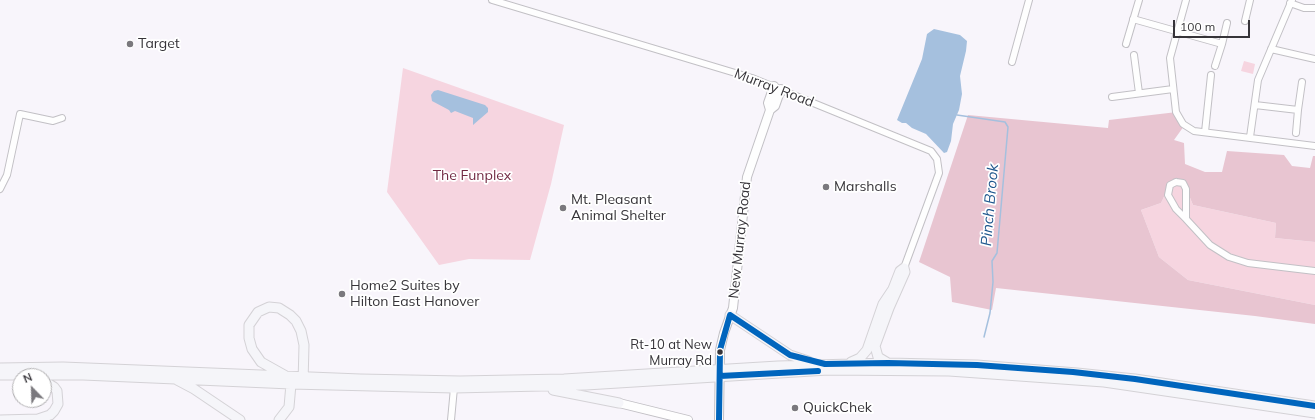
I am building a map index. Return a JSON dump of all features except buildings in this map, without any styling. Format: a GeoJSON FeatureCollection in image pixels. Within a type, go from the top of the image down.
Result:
{"type":"FeatureCollection","features":[{"type":"Feature","properties":{"kind":"main road"},"geometry":{"type":"LineString","coordinates":[[847,363],[860,358],[867,350],[883,304],[893,289],[900,271],[904,268]]}},
{"type":"Feature","properties":{"kind":"main road"},"geometry":{"type":"LineString","coordinates":[[888,363],[878,356],[875,346],[889,308],[905,272],[904,268]]}},
{"type":"Feature","properties":{"kind":"main road"},"geometry":{"type":"LineString","coordinates":[[289,380],[261,362],[250,344],[249,325],[254,315],[264,308],[274,307],[285,310],[299,326],[304,345],[303,380]]}},
{"type":"Feature","properties":{"kind":"main road"},"geometry":{"type":"LineString","coordinates":[[730,316],[796,358],[825,364]]}},
{"type":"Feature","properties":{"kind":"main road"},"geometry":{"type":"LineString","coordinates":[[303,380],[454,388],[536,387],[825,364],[888,363],[977,366],[1077,373],[1135,379],[1315,406]]}},
{"type":"Feature","properties":{"kind":"main road"},"geometry":{"type":"LineString","coordinates":[[0,368],[71,368],[289,380]]}},
{"type":"Feature","properties":{"kind":"main road"},"geometry":{"type":"LineString","coordinates":[[52,375],[175,379],[519,380],[842,370],[981,372],[1101,382],[1315,413]]}},
{"type":"Feature","properties":{"kind":"main road"},"geometry":{"type":"LineString","coordinates":[[0,375],[12,375]]}},
{"type":"Feature","properties":{"kind":"main road"},"geometry":{"type":"LineString","coordinates":[[175,379],[194,389],[240,420]]}},
{"type":"Feature","properties":{"kind":"main road"},"geometry":{"type":"LineString","coordinates":[[279,420],[289,407],[289,380]]}},
{"type":"Feature","properties":{"kind":"main road"},"geometry":{"type":"LineString","coordinates":[[0,420],[38,419],[50,415],[58,404],[57,392],[52,386]]}},
{"type":"Feature","properties":{"kind":"main road"},"geometry":{"type":"LineString","coordinates":[[536,387],[619,403]]}},
{"type":"Feature","properties":{"kind":"street","name":"Murray Road"},"geometry":{"type":"LineString","coordinates":[[492,0],[752,78],[928,149],[936,156],[939,173],[904,268]]}},
{"type":"Feature","properties":{"kind":"street"},"geometry":{"type":"LineString","coordinates":[[1012,62],[1029,0]]}},
{"type":"Feature","properties":{"kind":"street"},"geometry":{"type":"LineString","coordinates":[[1126,44],[1139,0]]}},
{"type":"Feature","properties":{"kind":"street"},"geometry":{"type":"LineString","coordinates":[[1186,0],[1170,58],[1176,112],[1180,121],[1190,129],[1205,132],[1315,146]]}},
{"type":"Feature","properties":{"kind":"street"},"geometry":{"type":"LineString","coordinates":[[1245,21],[1250,0]]}},
{"type":"Feature","properties":{"kind":"street"},"geometry":{"type":"LineString","coordinates":[[1250,137],[1258,80],[1291,2],[1304,8],[1315,8]]}},
{"type":"Feature","properties":{"kind":"street"},"geometry":{"type":"LineString","coordinates":[[1133,19],[1222,44]]}},
{"type":"Feature","properties":{"kind":"street"},"geometry":{"type":"LineString","coordinates":[[1215,66],[1227,23]]}},
{"type":"Feature","properties":{"kind":"street"},"geometry":{"type":"LineString","coordinates":[[1271,49],[1315,59]]}},
{"type":"Feature","properties":{"kind":"street"},"geometry":{"type":"LineString","coordinates":[[1134,55],[1139,93]]}},
{"type":"Feature","properties":{"kind":"street"},"geometry":{"type":"LineString","coordinates":[[1205,132],[1211,75]]}},
{"type":"Feature","properties":{"kind":"street"},"geometry":{"type":"LineString","coordinates":[[1296,133],[1302,82]]}},
{"type":"Feature","properties":{"kind":"street","name":"New Murray Road"},"geometry":{"type":"LineString","coordinates":[[719,420],[720,346],[733,308],[747,176],[770,110],[768,104],[777,87]]}},
{"type":"Feature","properties":{"kind":"street"},"geometry":{"type":"LineString","coordinates":[[1112,97],[1173,89]]}},
{"type":"Feature","properties":{"kind":"street"},"geometry":{"type":"LineString","coordinates":[[1255,105],[1298,110]]}},
{"type":"Feature","properties":{"kind":"street"},"geometry":{"type":"LineString","coordinates":[[0,189],[6,175],[20,114],[53,121],[62,118]]}},
{"type":"Feature","properties":{"kind":"street"},"geometry":{"type":"LineString","coordinates":[[1186,219],[1186,189],[1183,183],[1172,183],[1168,188],[1168,195],[1176,210],[1210,245],[1230,258],[1248,263],[1315,271]]}},
{"type":"Feature","properties":{"kind":"street"},"geometry":{"type":"LineString","coordinates":[[451,420],[454,388]]}},
{"type":"Feature","properties":{"kind":"street"},"geometry":{"type":"LineString","coordinates":[[619,403],[688,420]]}},
{"type":"Feature","properties":{"kind":"green space"},"geometry":{"type":"Polygon","coordinates":[[[1244,61],[1255,64],[1253,74],[1241,71],[1244,61]]]}},
{"type":"Feature","properties":{"kind":"green space","name":"The Funplex"},"geometry":{"type":"Polygon","coordinates":[[[403,68],[564,125],[551,184],[530,260],[469,259],[439,265],[387,192],[403,68]]]}},
{"type":"Feature","properties":{"kind":"green space"},"geometry":{"type":"Polygon","coordinates":[[[1172,180],[1184,183],[1193,205],[1276,223],[1275,238],[1315,242],[1315,305],[1188,280],[1159,257],[1141,210],[1161,203],[1172,180]]]}},
{"type":"Feature","properties":{"kind":"shaded area"},"geometry":{"type":"Polygon","coordinates":[[[1177,112],[1184,126],[1174,140],[1184,143],[1185,164],[1205,172],[1222,172],[1227,151],[1284,155],[1292,166],[1310,168],[1313,156],[1315,156],[1315,242],[1275,238],[1276,223],[1193,205],[1184,183],[1172,180],[1161,203],[1141,210],[1159,257],[1188,280],[1315,305],[1315,324],[1255,316],[996,288],[992,310],[952,302],[950,277],[919,262],[968,115],[1108,128],[1109,120],[1177,112]]]}},
{"type":"Feature","properties":{"kind":"water"},"geometry":{"type":"Polygon","coordinates":[[[934,29],[960,35],[967,41],[960,76],[962,94],[959,110],[953,124],[951,141],[947,152],[944,153],[926,134],[912,128],[906,123],[902,123],[897,120],[922,59],[927,34],[934,29]]]}},
{"type":"Feature","properties":{"kind":"water"},"geometry":{"type":"Polygon","coordinates":[[[438,90],[485,105],[488,108],[488,112],[473,125],[473,118],[455,111],[451,113],[449,110],[432,101],[431,95],[434,91],[438,90]]]}},
{"type":"Feature","properties":{"kind":"waterway","name":"Pinch Brook"},"geometry":{"type":"LineString","coordinates":[[957,115],[1005,122],[1008,127],[997,253],[992,261],[993,282],[990,313],[984,337]]}},
{"type":"Feature","properties":{"kind":"transit line"},"geometry":{"type":"LineString","coordinates":[[719,420],[720,350],[730,315],[790,355],[825,364],[888,363],[977,365],[1073,372],[1135,379],[1315,406]]}},
{"type":"Feature","properties":{"kind":"transit line"},"geometry":{"type":"LineString","coordinates":[[720,376],[818,371]]}},
{"type":"Feature","properties":{"kind":"place","name":"Target"},"geometry":{"type":"Point","coordinates":[130,44]}},
{"type":"Feature","properties":{"kind":"place","name":"Marshalls"},"geometry":{"type":"Point","coordinates":[826,187]}},
{"type":"Feature","properties":{"kind":"place","name":"Mt. Pleasant Animal Shelter"},"geometry":{"type":"Point","coordinates":[563,208]}},
{"type":"Feature","properties":{"kind":"place","name":"Home2 Suites by Hilton East Hanover"},"geometry":{"type":"Point","coordinates":[342,294]}},
{"type":"Feature","properties":{"kind":"place","name":"Rt-10 at New Murray Rd"},"geometry":{"type":"Point","coordinates":[720,352]}},
{"type":"Feature","properties":{"kind":"place","name":"QuickChek"},"geometry":{"type":"Point","coordinates":[795,408]}}]}
